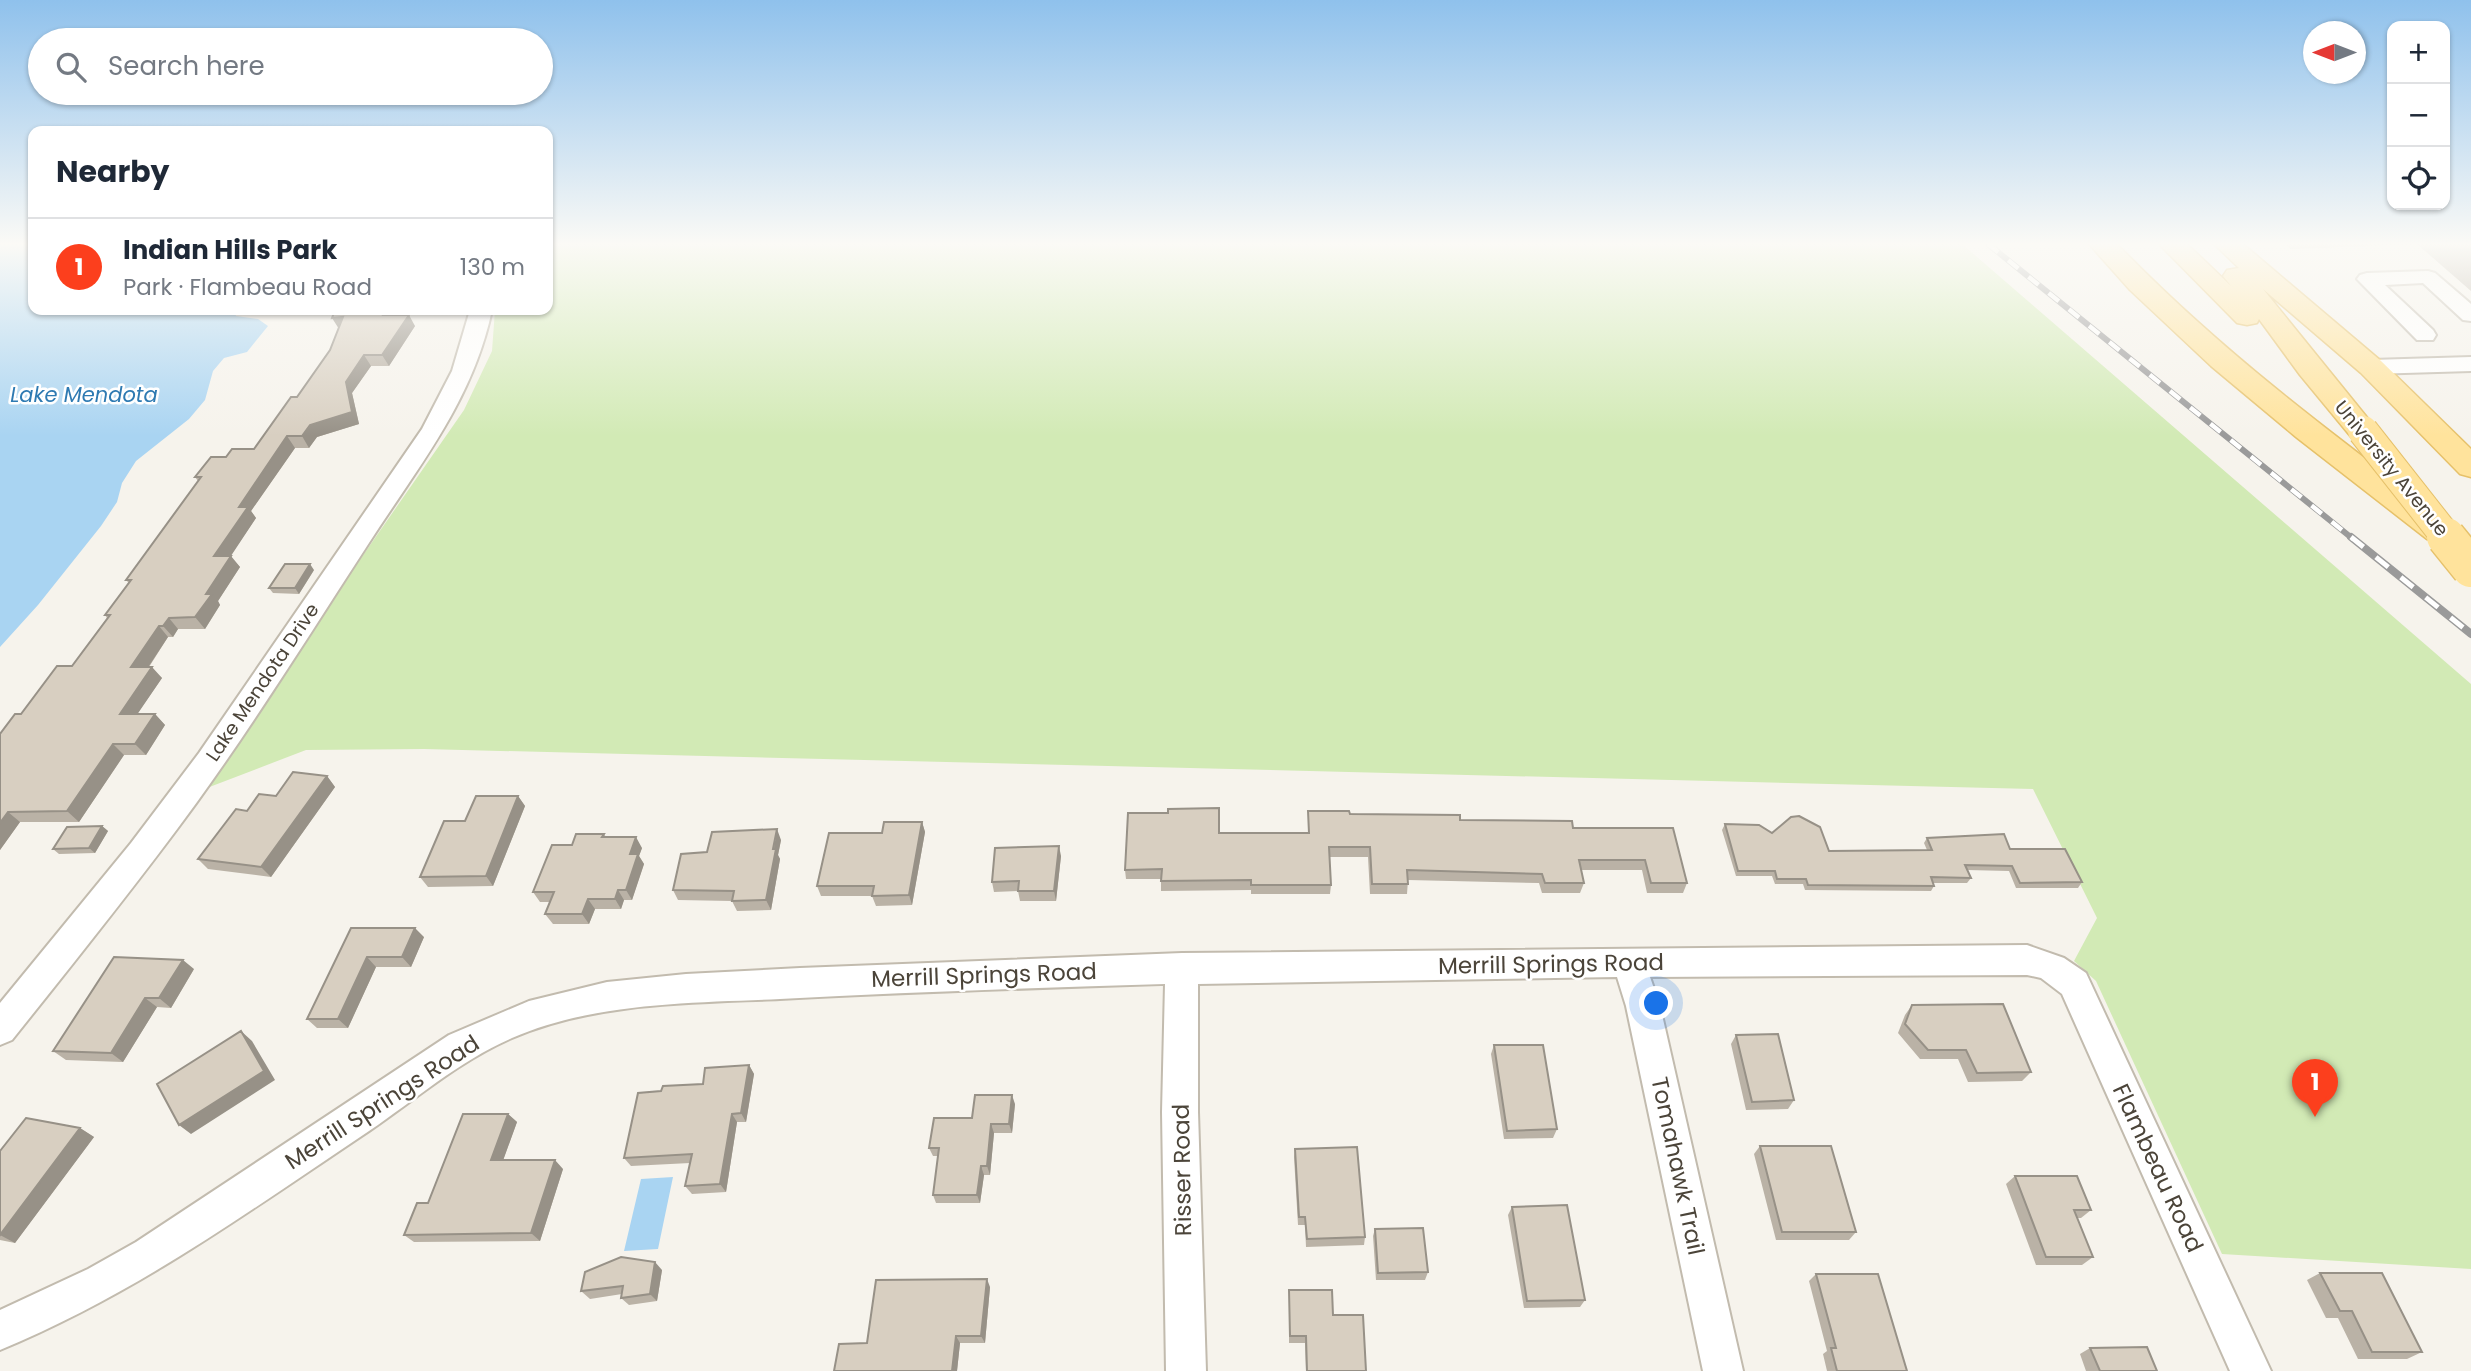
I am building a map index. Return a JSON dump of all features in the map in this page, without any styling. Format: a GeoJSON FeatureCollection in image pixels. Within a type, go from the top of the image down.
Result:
{"type":"FeatureCollection","features":[{"type":"Feature","properties":{"kind":"main road"},"geometry":{"type":"LineString","coordinates":[[2165,308],[2246,382],[2471,556]]}},
{"type":"Feature","properties":{"kind":"main road","name":"University Avenue"},"geometry":{"type":"LineString","coordinates":[[2237,308],[2261,331],[2310,369]]}},
{"type":"Feature","properties":{"kind":"main road","name":"University Avenue"},"geometry":{"type":"LineString","coordinates":[[2265,308],[2310,369],[2363,431],[2471,568]]}},
{"type":"Feature","properties":{"kind":"main road"},"geometry":{"type":"LineString","coordinates":[[2302,308],[2371,367],[2471,467]]}},
{"type":"Feature","properties":{"kind":"street"},"geometry":{"type":"LineString","coordinates":[[2397,308],[2425,335]]}},
{"type":"Feature","properties":{"kind":"street","name":"Lake Mendota Drive"},"geometry":{"type":"LineString","coordinates":[[0,1029],[188,791],[295,636],[428,435],[461,379],[475,342],[480,315]]}},
{"type":"Feature","properties":{"kind":"street"},"geometry":{"type":"LineString","coordinates":[[2371,367],[2471,364]]}},
{"type":"Feature","properties":{"kind":"street","name":"Merrill Springs Road"},"geometry":{"type":"LineString","coordinates":[[0,1330],[31,1318],[156,1254],[219,1213],[309,1148],[390,1097],[450,1053],[526,1017],[571,1003],[631,992],[1182,968],[2027,960],[2046,963],[2058,969]]}},
{"type":"Feature","properties":{"kind":"street","name":"Tomahawk Trail"},"geometry":{"type":"LineString","coordinates":[[1629,962],[1643,1006],[1723,1371]]}},
{"type":"Feature","properties":{"kind":"street","name":"Risser Road"},"geometry":{"type":"LineString","coordinates":[[1182,968],[1180,1112],[1186,1371]]}},
{"type":"Feature","properties":{"kind":"street","name":"Flambeau Road"},"geometry":{"type":"LineString","coordinates":[[2058,969],[2074,984],[2251,1371]]}},
{"type":"Feature","properties":{"kind":"green space"},"geometry":{"type":"Polygon","coordinates":[[[553,308],[2036,308],[2471,684],[2471,1269],[2222,1254],[2096,981],[2074,961],[2097,918],[2033,789],[424,749],[306,750],[199,791],[464,410],[492,351],[495,315],[553,315],[553,308]]]}},
{"type":"Feature","properties":{"kind":"water","name":"Lake Mendota"},"geometry":{"type":"Polygon","coordinates":[[[0,308],[28,308],[28,315],[236,315],[258,319],[268,326],[247,352],[224,358],[213,371],[205,400],[189,419],[136,461],[122,483],[117,502],[101,526],[38,605],[0,647],[0,308]]]}},
{"type":"Feature","properties":{"kind":"water"},"geometry":{"type":"Polygon","coordinates":[[[673,1177],[658,1249],[624,1251],[641,1179],[673,1177]]]}},
{"type":"Feature","properties":{"kind":"building"},"geometry":{"type":"Polygon","coordinates":[[[333,315],[409,315],[382,355],[364,355],[346,382],[352,412],[310,425],[302,436],[287,436],[239,507],[248,507],[214,556],[231,556],[206,594],[212,594],[195,617],[169,618],[163,626],[159,626],[131,667],[152,667],[120,714],[155,714],[135,744],[113,744],[67,811],[8,812],[0,823],[0,734],[15,714],[21,714],[57,666],[72,666],[110,615],[105,615],[131,580],[126,580],[201,477],[195,477],[211,457],[226,457],[232,449],[254,449],[291,397],[297,397],[330,350],[343,317],[332,318],[333,315]]]}},
{"type":"Feature","properties":{"kind":"building"},"geometry":{"type":"Polygon","coordinates":[[[285,564],[310,564],[295,588],[269,588],[285,564]]]}},
{"type":"Feature","properties":{"kind":"building"},"geometry":{"type":"Polygon","coordinates":[[[293,772],[327,776],[261,867],[198,859],[236,809],[247,811],[259,794],[276,796],[293,772]]]}},
{"type":"Feature","properties":{"kind":"building"},"geometry":{"type":"Polygon","coordinates":[[[476,796],[518,796],[486,876],[420,877],[444,821],[465,821],[476,796]]]}},
{"type":"Feature","properties":{"kind":"building"},"geometry":{"type":"Polygon","coordinates":[[[1219,808],[1219,833],[1309,833],[1308,811],[1460,815],[1460,820],[1572,821],[1573,828],[1673,828],[1687,883],[1651,883],[1645,860],[1579,860],[1584,883],[1545,883],[1542,874],[1407,870],[1408,884],[1372,884],[1370,847],[1329,847],[1331,885],[1251,885],[1251,880],[1161,881],[1162,869],[1125,870],[1128,813],[1168,813],[1168,809],[1219,808]]]}},
{"type":"Feature","properties":{"kind":"building"},"geometry":{"type":"Polygon","coordinates":[[[1799,816],[1820,827],[1829,851],[1932,850],[1927,838],[2004,834],[2010,849],[2065,849],[2082,882],[2020,883],[2012,866],[1965,865],[1971,878],[1931,877],[1934,886],[1808,885],[1806,879],[1777,879],[1775,871],[1738,871],[1725,824],[1759,825],[1772,833],[1791,817],[1799,816]]]}},
{"type":"Feature","properties":{"kind":"building"},"geometry":{"type":"Polygon","coordinates":[[[884,822],[922,822],[909,895],[872,896],[874,886],[817,886],[829,833],[882,833],[884,822]]]}},
{"type":"Feature","properties":{"kind":"building"},"geometry":{"type":"Polygon","coordinates":[[[102,826],[89,848],[53,849],[67,827],[102,826]]]}},
{"type":"Feature","properties":{"kind":"building"},"geometry":{"type":"Polygon","coordinates":[[[777,829],[766,900],[732,901],[734,891],[673,890],[681,854],[707,852],[712,832],[777,829]]]}},
{"type":"Feature","properties":{"kind":"building"},"geometry":{"type":"Polygon","coordinates":[[[576,834],[636,837],[630,854],[638,854],[626,890],[618,890],[615,899],[588,899],[582,914],[545,914],[554,892],[533,892],[552,845],[572,845],[576,834]]]}},
{"type":"Feature","properties":{"kind":"building"},"geometry":{"type":"Polygon","coordinates":[[[1059,846],[1054,891],[1018,891],[1019,881],[992,882],[995,848],[1059,846]]]}},
{"type":"Feature","properties":{"kind":"building"},"geometry":{"type":"Polygon","coordinates":[[[351,928],[415,928],[402,957],[367,957],[338,1019],[307,1019],[351,928]]]}},
{"type":"Feature","properties":{"kind":"building"},"geometry":{"type":"Polygon","coordinates":[[[114,957],[183,960],[159,998],[145,998],[111,1053],[53,1051],[114,957]]]}},
{"type":"Feature","properties":{"kind":"building"},"geometry":{"type":"Polygon","coordinates":[[[2003,1004],[2031,1072],[1977,1073],[1966,1050],[1928,1050],[1905,1024],[1912,1005],[2003,1004]]]}},
{"type":"Feature","properties":{"kind":"building"},"geometry":{"type":"Polygon","coordinates":[[[241,1031],[264,1071],[179,1125],[157,1084],[241,1031]]]}},
{"type":"Feature","properties":{"kind":"building"},"geometry":{"type":"Polygon","coordinates":[[[1778,1034],[1794,1100],[1752,1102],[1736,1035],[1778,1034]]]}},
{"type":"Feature","properties":{"kind":"building"},"geometry":{"type":"Polygon","coordinates":[[[1494,1045],[1543,1045],[1557,1129],[1507,1131],[1494,1045]]]}},
{"type":"Feature","properties":{"kind":"building"},"geometry":{"type":"Polygon","coordinates":[[[749,1065],[741,1113],[732,1114],[720,1184],[685,1186],[692,1154],[624,1158],[638,1093],[661,1091],[663,1086],[703,1084],[705,1068],[749,1065]]]}},
{"type":"Feature","properties":{"kind":"building"},"geometry":{"type":"Polygon","coordinates":[[[975,1095],[1012,1095],[1009,1124],[991,1124],[987,1166],[981,1166],[977,1195],[933,1195],[939,1148],[929,1148],[934,1118],[972,1118],[975,1095]]]}},
{"type":"Feature","properties":{"kind":"building"},"geometry":{"type":"Polygon","coordinates":[[[463,1114],[508,1114],[491,1160],[555,1160],[531,1233],[404,1235],[417,1203],[428,1203],[463,1114]]]}},
{"type":"Feature","properties":{"kind":"building"},"geometry":{"type":"Polygon","coordinates":[[[26,1118],[80,1128],[0,1235],[0,1151],[26,1118]]]}},
{"type":"Feature","properties":{"kind":"building"},"geometry":{"type":"Polygon","coordinates":[[[1760,1146],[1831,1146],[1856,1232],[1782,1232],[1760,1146]]]}},
{"type":"Feature","properties":{"kind":"building"},"geometry":{"type":"Polygon","coordinates":[[[1357,1147],[1365,1237],[1307,1239],[1305,1217],[1299,1217],[1295,1149],[1357,1147]]]}},
{"type":"Feature","properties":{"kind":"building"},"geometry":{"type":"Polygon","coordinates":[[[2015,1176],[2077,1176],[2091,1210],[2074,1210],[2093,1257],[2046,1257],[2015,1176]]]}},
{"type":"Feature","properties":{"kind":"building"},"geometry":{"type":"Polygon","coordinates":[[[1567,1205],[1585,1300],[1527,1301],[1512,1207],[1567,1205]]]}},
{"type":"Feature","properties":{"kind":"building"},"geometry":{"type":"Polygon","coordinates":[[[1423,1228],[1428,1272],[1378,1273],[1375,1229],[1423,1228]]]}},
{"type":"Feature","properties":{"kind":"building"},"geometry":{"type":"Polygon","coordinates":[[[621,1257],[655,1262],[650,1294],[621,1298],[623,1286],[581,1291],[585,1272],[621,1257]]]}},
{"type":"Feature","properties":{"kind":"building"},"geometry":{"type":"Polygon","coordinates":[[[2320,1273],[2382,1273],[2422,1352],[2372,1352],[2352,1311],[2340,1311],[2320,1273]]]}},
{"type":"Feature","properties":{"kind":"building"},"geometry":{"type":"Polygon","coordinates":[[[1816,1274],[1878,1274],[1907,1371],[1837,1371],[1831,1348],[1836,1348],[1816,1274]]]}},
{"type":"Feature","properties":{"kind":"building"},"geometry":{"type":"Polygon","coordinates":[[[987,1279],[981,1336],[956,1336],[952,1371],[834,1371],[839,1344],[867,1343],[876,1280],[987,1279]]]}},
{"type":"Feature","properties":{"kind":"building"},"geometry":{"type":"Polygon","coordinates":[[[1289,1290],[1332,1290],[1333,1315],[1363,1315],[1366,1371],[1307,1371],[1306,1336],[1290,1336],[1289,1290]]]}},
{"type":"Feature","properties":{"kind":"building"},"geometry":{"type":"Polygon","coordinates":[[[2147,1347],[2157,1371],[2100,1371],[2090,1348],[2147,1347]]]}},
{"type":"Feature","properties":{"kind":"railway"},"geometry":{"type":"LineString","coordinates":[[2067,308],[2353,539]]}},
{"type":"Feature","properties":{"kind":"railway"},"geometry":{"type":"LineString","coordinates":[[2351,537],[2471,634]]}},
{"type":"Feature","properties":{"kind":"place","name":"Indian Hills Park"},"geometry":{"type":"Point","coordinates":[2315,1117]}}]}
